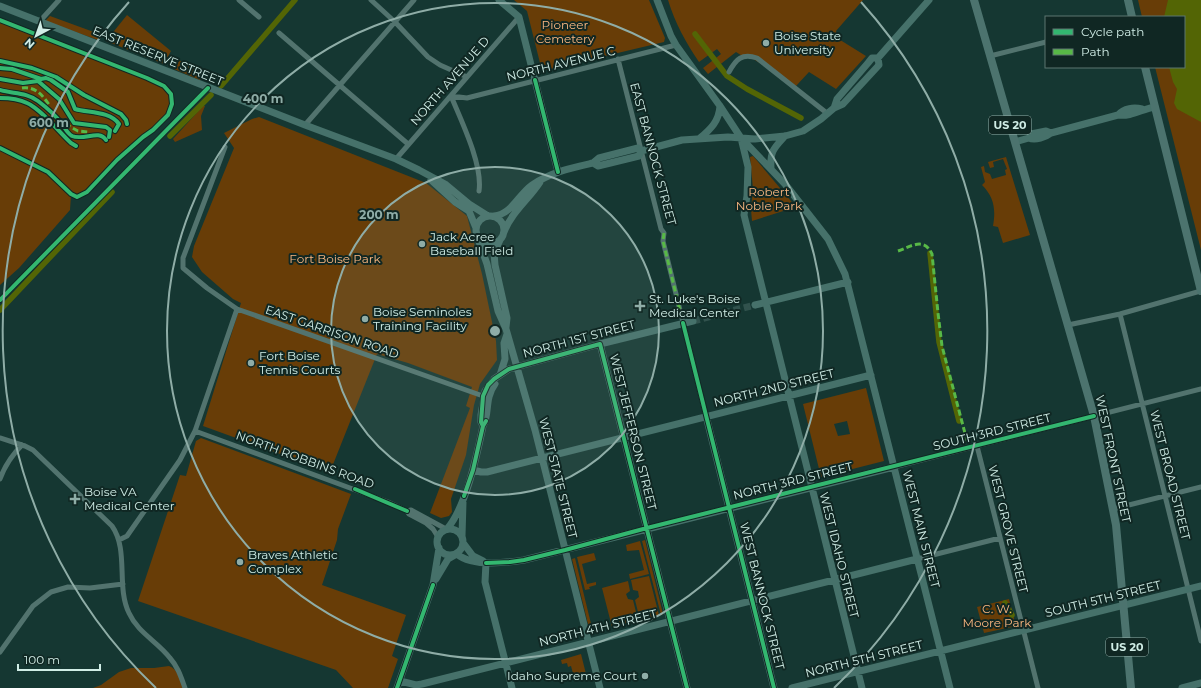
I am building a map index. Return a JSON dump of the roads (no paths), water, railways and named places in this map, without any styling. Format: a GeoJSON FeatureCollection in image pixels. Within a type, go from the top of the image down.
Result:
{"type":"FeatureCollection","features":[{"type":"Feature","properties":{"kind":"main road"},"geometry":{"type":"LineString","coordinates":[[970,0],[977,10]]}},
{"type":"Feature","properties":{"kind":"main road","name":"US 20"},"geometry":{"type":"LineString","coordinates":[[974,0],[1015,142]]}},
{"type":"Feature","properties":{"kind":"main road"},"geometry":{"type":"LineString","coordinates":[[1128,0],[1132,16]]}},
{"type":"Feature","properties":{"kind":"main road"},"geometry":{"type":"LineString","coordinates":[[1145,68],[1201,291]]}},
{"type":"Feature","properties":{"kind":"main road","name":"WEST FRONT STREET"},"geometry":{"type":"LineString","coordinates":[[1015,142],[1094,416],[1113,509],[1131,688]]}},
{"type":"Feature","properties":{"kind":"street"},"geometry":{"type":"LineString","coordinates":[[40,21],[59,0]]}},
{"type":"Feature","properties":{"kind":"street"},"geometry":{"type":"LineString","coordinates":[[239,0],[259,17]]}},
{"type":"Feature","properties":{"kind":"street"},"geometry":{"type":"LineString","coordinates":[[371,0],[396,22],[428,57],[440,65],[466,77]]}},
{"type":"Feature","properties":{"kind":"street"},"geometry":{"type":"LineString","coordinates":[[305,125],[414,0]]}},
{"type":"Feature","properties":{"kind":"street"},"geometry":{"type":"LineString","coordinates":[[499,0],[519,17],[558,172]]}},
{"type":"Feature","properties":{"kind":"street"},"geometry":{"type":"LineString","coordinates":[[657,0],[676,45],[741,138]]}},
{"type":"Feature","properties":{"kind":"street"},"geometry":{"type":"LineString","coordinates":[[834,108],[837,99],[847,86],[871,60],[878,58],[929,0]]}},
{"type":"Feature","properties":{"kind":"street","name":"EAST RESERVE STREET"},"geometry":{"type":"LineString","coordinates":[[0,6],[208,88],[396,159],[445,184],[469,204],[491,216]]}},
{"type":"Feature","properties":{"kind":"street","name":"NORTH AVENUE D"},"geometry":{"type":"LineString","coordinates":[[396,159],[519,17]]}},
{"type":"Feature","properties":{"kind":"street"},"geometry":{"type":"LineString","coordinates":[[279,33],[408,144]]}},
{"type":"Feature","properties":{"kind":"street"},"geometry":{"type":"LineString","coordinates":[[990,56],[1045,42]]}},
{"type":"Feature","properties":{"kind":"street","name":"NORTH AVENUE C"},"geometry":{"type":"LineString","coordinates":[[451,96],[467,98],[676,45]]}},
{"type":"Feature","properties":{"kind":"street"},"geometry":{"type":"LineString","coordinates":[[729,72],[733,64],[743,56],[756,58],[828,114]]}},
{"type":"Feature","properties":{"kind":"street"},"geometry":{"type":"LineString","coordinates":[[506,332],[498,311],[487,264],[477,236],[476,228],[480,220],[504,213],[530,187],[541,180],[558,172],[593,163],[599,158],[638,148],[641,151],[682,140],[728,137],[755,139],[785,136],[803,130],[821,119],[834,108],[843,104],[879,65],[878,58]]}},
{"type":"Feature","properties":{"kind":"street","name":"EAST BANNOCK STREET"},"geometry":{"type":"LineString","coordinates":[[618,60],[661,229],[664,233],[663,241],[683,324]]}},
{"type":"Feature","properties":{"kind":"street"},"geometry":{"type":"LineString","coordinates":[[847,86],[852,86],[864,76],[868,77]]}},
{"type":"Feature","properties":{"kind":"street"},"geometry":{"type":"LineString","coordinates":[[0,300],[208,88]]}},
{"type":"Feature","properties":{"kind":"street"},"geometry":{"type":"LineString","coordinates":[[451,96],[472,147],[480,184],[479,191]]}},
{"type":"Feature","properties":{"kind":"street"},"geometry":{"type":"LineString","coordinates":[[700,138],[716,121],[720,114],[720,106]]}},
{"type":"Feature","properties":{"kind":"street"},"geometry":{"type":"LineString","coordinates":[[1015,142],[1029,138],[1032,140],[1048,136],[1051,133],[1118,115],[1137,113],[1142,109],[1155,107]]}},
{"type":"Feature","properties":{"kind":"street"},"geometry":{"type":"LineString","coordinates":[[771,168],[770,157],[772,150],[785,136]]}},
{"type":"Feature","properties":{"kind":"street","name":"WEST MAIN STREET"},"geometry":{"type":"LineString","coordinates":[[741,138],[785,184],[828,239],[841,264],[848,282],[950,688]]}},
{"type":"Feature","properties":{"kind":"street","name":"WEST IDAHO STREET"},"geometry":{"type":"LineString","coordinates":[[741,138],[748,167],[748,189],[744,214],[862,688]]}},
{"type":"Feature","properties":{"kind":"street","name":"EAST GARRISON ROAD"},"geometry":{"type":"LineString","coordinates":[[226,147],[184,258],[183,268],[207,288],[237,309],[484,396]]}},
{"type":"Feature","properties":{"kind":"street","name":"EAST RESERVE STREET"},"geometry":{"type":"LineString","coordinates":[[419,170],[455,202],[469,211],[476,228]]}},
{"type":"Feature","properties":{"kind":"street"},"geometry":{"type":"LineString","coordinates":[[399,684],[433,585],[439,548],[437,545],[438,537],[447,529],[454,519],[464,496],[473,470],[483,426],[486,422],[488,397],[500,374],[505,359],[504,343],[507,318],[495,265],[494,253],[508,222],[530,197],[541,180]]}},
{"type":"Feature","properties":{"kind":"street"},"geometry":{"type":"LineString","coordinates":[[491,216],[501,220],[504,232]]}},
{"type":"Feature","properties":{"kind":"street"},"geometry":{"type":"LineString","coordinates":[[477,236],[488,244],[492,244],[500,240]]}},
{"type":"Feature","properties":{"kind":"street"},"geometry":{"type":"LineString","coordinates":[[755,305],[848,282]]}},
{"type":"Feature","properties":{"kind":"street"},"geometry":{"type":"LineString","coordinates":[[1068,325],[1120,314],[1201,291]]}},
{"type":"Feature","properties":{"kind":"street"},"geometry":{"type":"LineString","coordinates":[[119,540],[127,536],[179,463],[195,431],[237,309]]}},
{"type":"Feature","properties":{"kind":"street","name":"WEST BROAD STREET"},"geometry":{"type":"LineString","coordinates":[[1120,314],[1201,641]]}},
{"type":"Feature","properties":{"kind":"street","name":"NORTH 1ST STREET"},"geometry":{"type":"LineString","coordinates":[[500,374],[509,369],[528,363],[693,321]]}},
{"type":"Feature","properties":{"kind":"street","name":"WEST BANNOCK STREET"},"geometry":{"type":"LineString","coordinates":[[683,324],[774,688]]}},
{"type":"Feature","properties":{"kind":"street","name":"WEST STATE STREET"},"geometry":{"type":"LineString","coordinates":[[506,332],[542,458],[600,688]]}},
{"type":"Feature","properties":{"kind":"street","name":"WEST JEFFERSON STREET"},"geometry":{"type":"LineString","coordinates":[[600,344],[687,688]]}},
{"type":"Feature","properties":{"kind":"street"},"geometry":{"type":"LineString","coordinates":[[483,426],[481,422],[484,396],[488,385],[500,374]]}},
{"type":"Feature","properties":{"kind":"street","name":"NORTH 2ND STREET"},"geometry":{"type":"LineString","coordinates":[[473,470],[487,472],[871,375]]}},
{"type":"Feature","properties":{"kind":"street","name":"SOUTH 3RD STREET"},"geometry":{"type":"LineString","coordinates":[[894,466],[1201,389]]}},
{"type":"Feature","properties":{"kind":"street","name":"NORTH ROBBINS ROAD"},"geometry":{"type":"LineString","coordinates":[[195,431],[371,495],[407,511],[409,514],[426,523],[433,529],[438,537]]}},
{"type":"Feature","properties":{"kind":"street"},"geometry":{"type":"LineString","coordinates":[[0,438],[33,450],[116,532],[119,540],[123,584],[128,611],[133,622],[139,629],[170,658],[182,677],[185,688]]}},
{"type":"Feature","properties":{"kind":"street"},"geometry":{"type":"LineString","coordinates":[[0,480],[5,466],[12,455],[22,445]]}},
{"type":"Feature","properties":{"kind":"street","name":"WEST GROVE STREET"},"geometry":{"type":"LineString","coordinates":[[977,446],[1038,688]]}},
{"type":"Feature","properties":{"kind":"street","name":"NORTH 3RD STREET"},"geometry":{"type":"LineString","coordinates":[[456,554],[460,557],[475,561],[486,562],[510,562],[524,560],[894,466]]}},
{"type":"Feature","properties":{"kind":"street"},"geometry":{"type":"LineString","coordinates":[[1113,509],[1201,487]]}},
{"type":"Feature","properties":{"kind":"street"},"geometry":{"type":"LineString","coordinates":[[464,496],[462,536],[464,544],[473,556],[486,562],[485,582],[512,688]]}},
{"type":"Feature","properties":{"kind":"street","name":"NORTH ROBBINS ROAD"},"geometry":{"type":"LineString","coordinates":[[407,511],[411,510],[447,529]]}},
{"type":"Feature","properties":{"kind":"street"},"geometry":{"type":"LineString","coordinates":[[447,529],[457,530],[462,536]]}},
{"type":"Feature","properties":{"kind":"street"},"geometry":{"type":"LineString","coordinates":[[917,559],[1000,538]]}},
{"type":"Feature","properties":{"kind":"street"},"geometry":{"type":"LineString","coordinates":[[433,585],[448,559],[461,550],[464,544]]}},
{"type":"Feature","properties":{"kind":"street"},"geometry":{"type":"LineString","coordinates":[[439,548],[446,554],[456,554]]}},
{"type":"Feature","properties":{"kind":"street","name":"NORTH 4TH STREET"},"geometry":{"type":"LineString","coordinates":[[399,684],[423,686],[506,663],[917,559]]}},
{"type":"Feature","properties":{"kind":"street"},"geometry":{"type":"LineString","coordinates":[[0,652],[33,606],[51,592],[68,587],[90,588],[123,584]]}},
{"type":"Feature","properties":{"kind":"street","name":"SOUTH 5TH STREET"},"geometry":{"type":"LineString","coordinates":[[940,651],[1201,586]]}},
{"type":"Feature","properties":{"kind":"street","name":"NORTH 5TH STREET"},"geometry":{"type":"LineString","coordinates":[[792,688],[940,651]]}},
{"type":"Feature","properties":{"kind":"street"},"geometry":{"type":"LineString","coordinates":[[1182,688],[1201,683]]}},
{"type":"Feature","properties":{"kind":"waterway"},"geometry":{"type":"LineString","coordinates":[[221,86],[295,0]]}},
{"type":"Feature","properties":{"kind":"waterway"},"geometry":{"type":"LineString","coordinates":[[695,34],[727,76],[747,89],[801,118]]}},
{"type":"Feature","properties":{"kind":"waterway"},"geometry":{"type":"LineString","coordinates":[[170,136],[211,95]]}},
{"type":"Feature","properties":{"kind":"waterway"},"geometry":{"type":"LineString","coordinates":[[0,310],[112,192]]}},
{"type":"Feature","properties":{"kind":"waterway"},"geometry":{"type":"LineString","coordinates":[[930,253],[939,342],[959,421]]}},
{"type":"Feature","properties":{"kind":"waterway"},"geometry":{"type":"LineString","coordinates":[[1005,603],[1012,615]]}},
{"type":"Feature","properties":{"kind":"tunnel"},"geometry":{"type":"LineString","coordinates":[[693,321],[755,305]]}},
{"type":"Feature","properties":{"kind":"place","name":"Boise State University"},"geometry":{"type":"Point","coordinates":[766,43]}},
{"type":"Feature","properties":{"kind":"place","name":"Jack Acree Baseball Field"},"geometry":{"type":"Point","coordinates":[422,244]}},
{"type":"Feature","properties":{"kind":"place","name":"St. Luke's Boise Medical Center"},"geometry":{"type":"Point","coordinates":[640,306]}},
{"type":"Feature","properties":{"kind":"place","name":"Boise Seminoles Training Facility"},"geometry":{"type":"Point","coordinates":[365,319]}},
{"type":"Feature","properties":{"kind":"place","name":"Fort Boise Tennis Courts"},"geometry":{"type":"Point","coordinates":[251,363]}},
{"type":"Feature","properties":{"kind":"place","name":"Boise VA Medical Center"},"geometry":{"type":"Point","coordinates":[75,499]}},
{"type":"Feature","properties":{"kind":"place","name":"Braves Athletic Complex"},"geometry":{"type":"Point","coordinates":[240,562]}},
{"type":"Feature","properties":{"kind":"place","name":"Idaho Supreme Court"},"geometry":{"type":"Point","coordinates":[645,676]}},
{"type":"Feature","properties":{"kind":"park label","name":"Pioneer Cemetery"},"geometry":{"type":"Point","coordinates":[565,32]}},
{"type":"Feature","properties":{"kind":"park label","name":"Robert Noble Park"},"geometry":{"type":"Point","coordinates":[769,199]}},
{"type":"Feature","properties":{"kind":"park label","name":"Fort Boise Park"},"geometry":{"type":"Point","coordinates":[335,259]}},
{"type":"Feature","properties":{"kind":"park label","name":"C. W. Moore Park"},"geometry":{"type":"Point","coordinates":[997,616]}}]}
